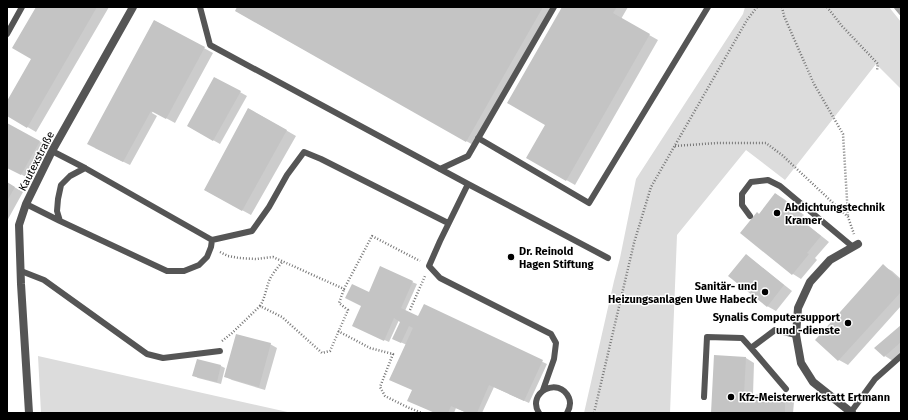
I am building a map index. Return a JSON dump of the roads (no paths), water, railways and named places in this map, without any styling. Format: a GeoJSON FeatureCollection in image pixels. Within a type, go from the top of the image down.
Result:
{"type":"FeatureCollection","features":[{"type":"Feature","properties":{"kind":"street","name":"Kautexstraße"},"geometry":{"type":"LineString","coordinates":[[29,413],[19,225],[26,204],[52,152],[133,7]]}},
{"type":"Feature","properties":{"kind":"street"},"geometry":{"type":"LineString","coordinates":[[851,412],[813,382],[801,363],[796,334],[798,308],[810,282],[830,260],[856,245]]}},
{"type":"Feature","properties":{"kind":"lane"},"geometry":{"type":"LineString","coordinates":[[7,34],[22,7]]}},
{"type":"Feature","properties":{"kind":"lane"},"geometry":{"type":"LineString","coordinates":[[200,7],[210,45],[608,258]]}},
{"type":"Feature","properties":{"kind":"lane"},"geometry":{"type":"LineString","coordinates":[[440,169],[468,156],[554,7]]}},
{"type":"Feature","properties":{"kind":"lane"},"geometry":{"type":"LineString","coordinates":[[478,138],[589,203],[708,7]]}},
{"type":"Feature","properties":{"kind":"lane"},"geometry":{"type":"LineString","coordinates":[[52,152],[85,168],[212,240],[252,231],[269,207],[287,175],[304,152],[321,159],[448,223]]}},
{"type":"Feature","properties":{"kind":"lane"},"geometry":{"type":"LineString","coordinates":[[60,221],[57,211],[61,185],[70,176],[85,168]]}},
{"type":"Feature","properties":{"kind":"lane"},"geometry":{"type":"LineString","coordinates":[[750,216],[742,205],[742,194],[752,182],[768,180],[780,186],[856,245]]}},
{"type":"Feature","properties":{"kind":"lane"},"geometry":{"type":"LineString","coordinates":[[468,184],[448,223],[429,266],[440,278],[551,334],[556,343],[554,359],[543,390],[537,399],[536,405],[539,413]]}},
{"type":"Feature","properties":{"kind":"lane"},"geometry":{"type":"LineString","coordinates":[[26,204],[167,271],[184,271],[199,265],[207,257],[212,240]]}},
{"type":"Feature","properties":{"kind":"lane"},"geometry":{"type":"LineString","coordinates":[[21,271],[44,280],[147,354],[163,358],[220,351]]}},
{"type":"Feature","properties":{"kind":"lane"},"geometry":{"type":"LineString","coordinates":[[751,348],[775,330],[796,334]]}},
{"type":"Feature","properties":{"kind":"lane"},"geometry":{"type":"LineString","coordinates":[[704,398],[707,337],[742,338],[786,389]]}},
{"type":"Feature","properties":{"kind":"lane"},"geometry":{"type":"LineString","coordinates":[[851,412],[875,379],[901,356]]}},
{"type":"Feature","properties":{"kind":"lane"},"geometry":{"type":"LineString","coordinates":[[543,390],[553,387],[566,393],[570,400],[570,409],[567,413]]}},
{"type":"Feature","properties":{"kind":"waterway"},"geometry":{"type":"LineString","coordinates":[[896,7],[901,13]]}},
{"type":"Feature","properties":{"kind":"place","name":"Abdichtungstechnik Kramer"},"geometry":{"type":"Point","coordinates":[777,213]}},
{"type":"Feature","properties":{"kind":"place","name":"Dr. Reinold Hagen Stiftung"},"geometry":{"type":"Point","coordinates":[511,257]}},
{"type":"Feature","properties":{"kind":"place","name":"Sanitär- und Heizungsanlagen Uwe Habeck"},"geometry":{"type":"Point","coordinates":[765,292]}},
{"type":"Feature","properties":{"kind":"place","name":"Synalis Computersupport und -dienste"},"geometry":{"type":"Point","coordinates":[848,323]}},
{"type":"Feature","properties":{"kind":"place","name":"Kfz-Meisterwerkstatt Ertmann"},"geometry":{"type":"Point","coordinates":[731,397]}}]}
